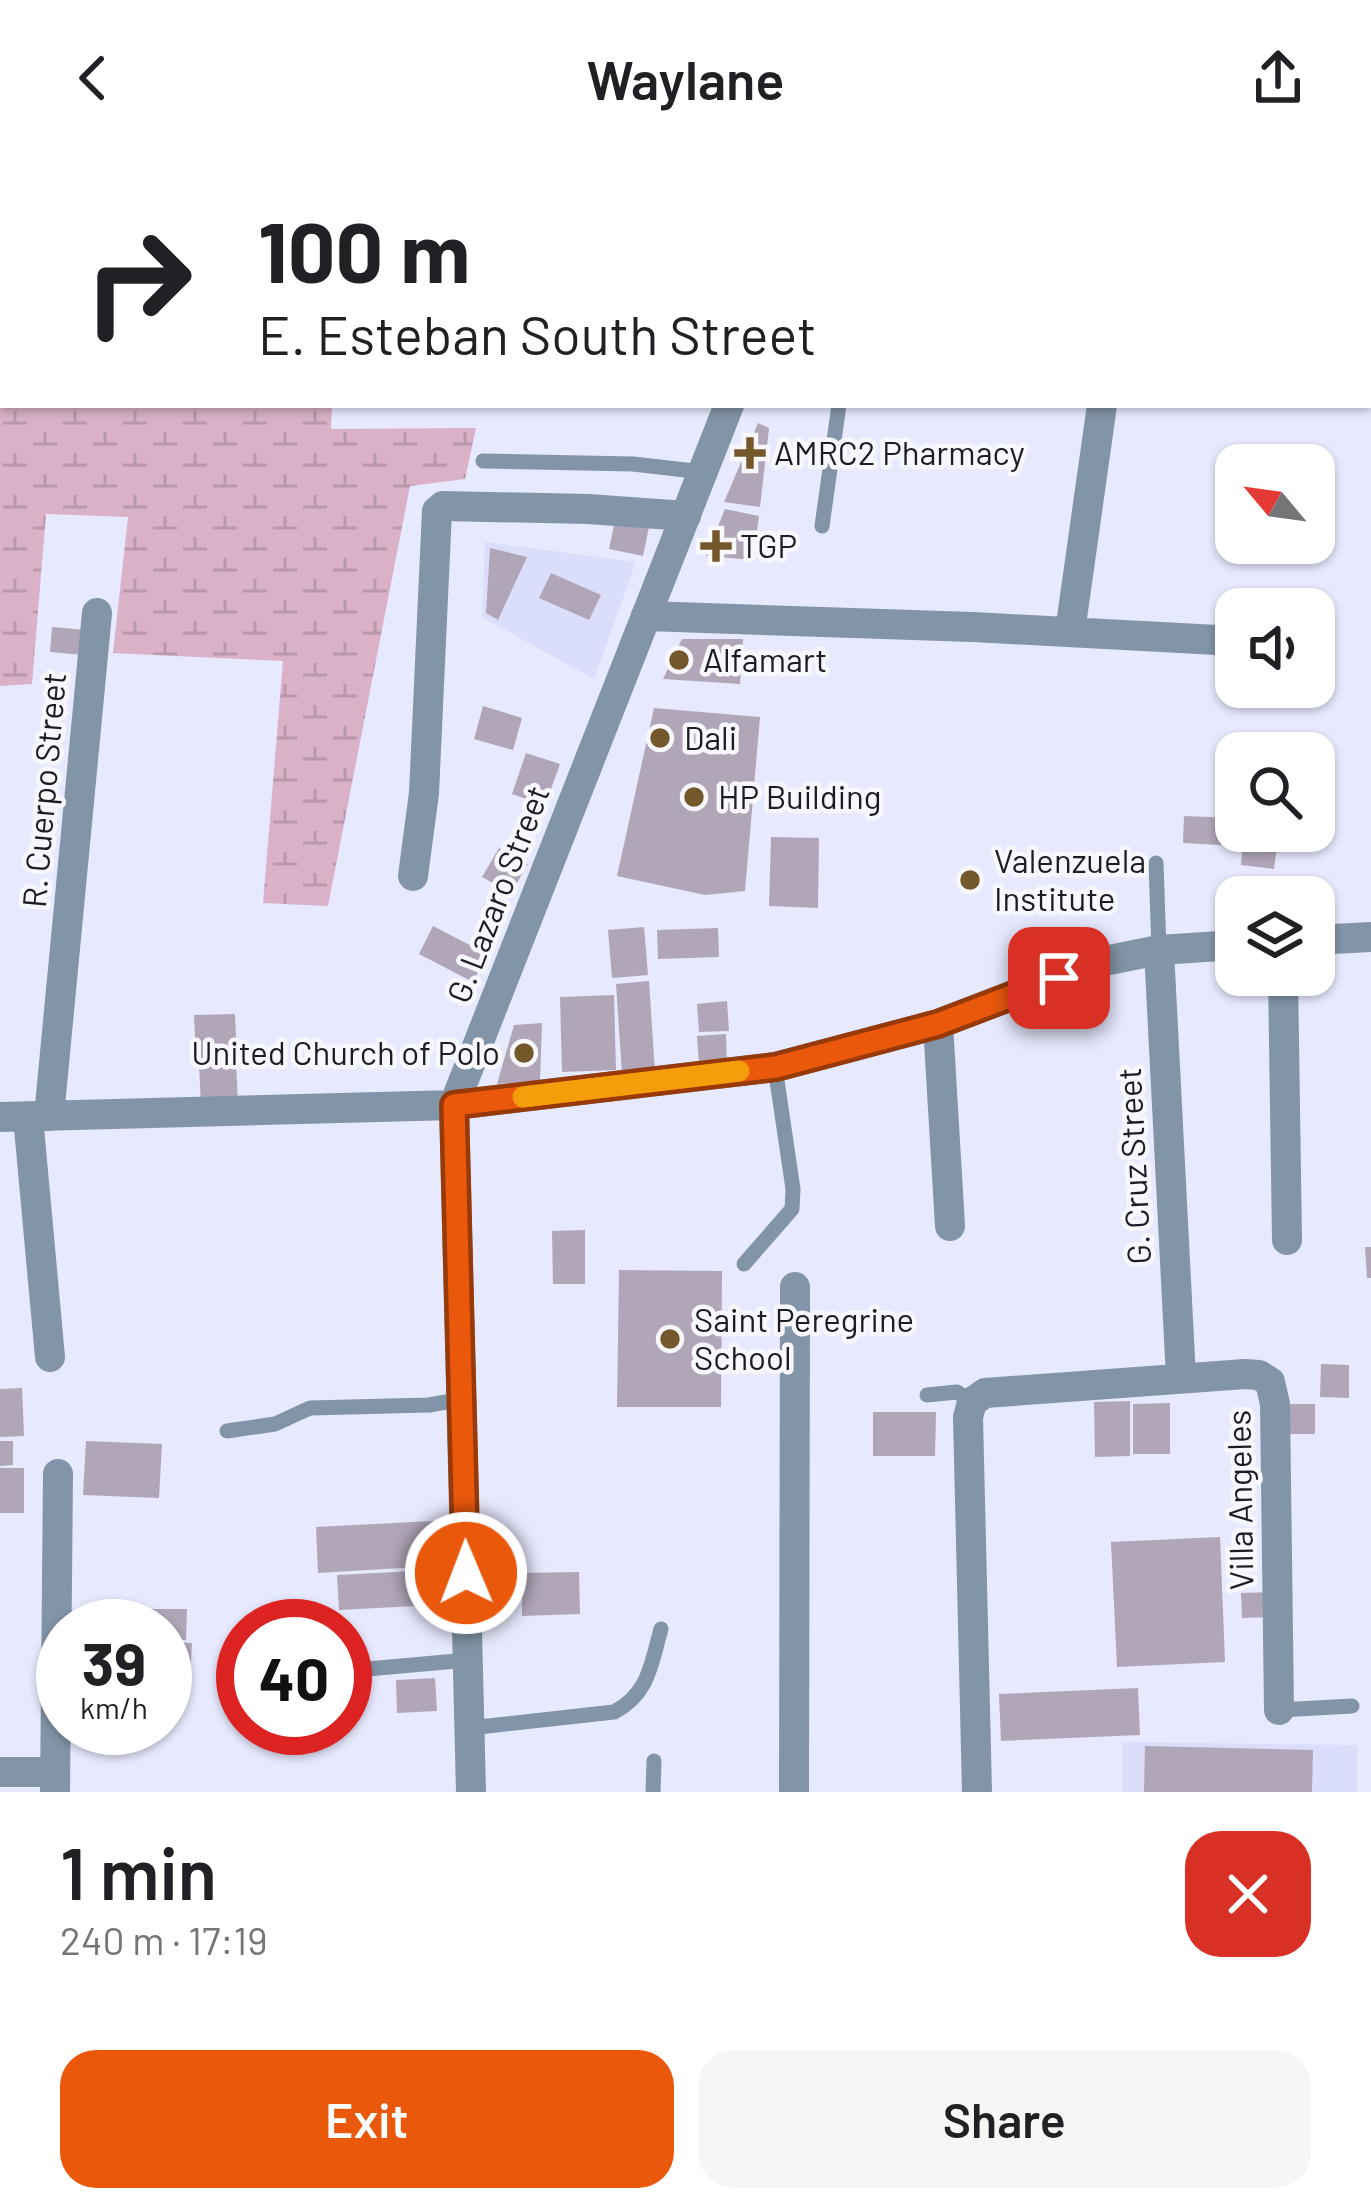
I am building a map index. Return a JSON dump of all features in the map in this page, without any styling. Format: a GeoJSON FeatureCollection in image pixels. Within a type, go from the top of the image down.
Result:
{"type":"FeatureCollection","features":[{"type":"Feature","properties":{"kind":"street","name":"G. Lazaro Street"},"geometry":{"type":"LineString","coordinates":[[471,1792],[454,1105],[728,408]]}},
{"type":"Feature","properties":{"kind":"street"},"geometry":{"type":"LineString","coordinates":[[1070,632],[1102,408]]}},
{"type":"Feature","properties":{"kind":"street"},"geometry":{"type":"LineString","coordinates":[[413,876],[424,793],[437,511],[443,506],[686,516]]}},
{"type":"Feature","properties":{"kind":"street","name":"R. Cuerpo Street"},"geometry":{"type":"LineString","coordinates":[[50,1358],[26,1117],[97,614]]}},
{"type":"Feature","properties":{"kind":"street"},"geometry":{"type":"LineString","coordinates":[[646,616],[1215,640]]}},
{"type":"Feature","properties":{"kind":"street"},"geometry":{"type":"LineString","coordinates":[[1335,939],[1371,937]]}},
{"type":"Feature","properties":{"kind":"street"},"geometry":{"type":"LineString","coordinates":[[26,1117],[454,1105],[776,1067],[938,1024],[1099,962],[1159,950],[1215,946]]}},
{"type":"Feature","properties":{"kind":"street","name":"G. Cruz Street"},"geometry":{"type":"LineString","coordinates":[[1159,950],[1181,1378]]}},
{"type":"Feature","properties":{"kind":"street"},"geometry":{"type":"LineString","coordinates":[[1283,996],[1287,1240]]}},
{"type":"Feature","properties":{"kind":"street"},"geometry":{"type":"LineString","coordinates":[[938,1024],[950,1226]]}},
{"type":"Feature","properties":{"kind":"street"},"geometry":{"type":"LineString","coordinates":[[794,1792],[795,1287]]}},
{"type":"Feature","properties":{"kind":"street","name":"Villa Angeles"},"geometry":{"type":"LineString","coordinates":[[1181,1378],[1252,1374],[1265,1378],[1274,1388],[1279,1710]]}},
{"type":"Feature","properties":{"kind":"street"},"geometry":{"type":"LineString","coordinates":[[977,1792],[968,1417],[972,1402],[985,1394],[1181,1378]]}},
{"type":"Feature","properties":{"kind":"street"},"geometry":{"type":"LineString","coordinates":[[0,1772],[55,1782],[58,1474]]}},
{"type":"Feature","properties":{"kind":"lane"},"geometry":{"type":"LineString","coordinates":[[822,526],[839,408]]}},
{"type":"Feature","properties":{"kind":"lane"},"geometry":{"type":"LineString","coordinates":[[483,461],[633,464],[703,472]]}},
{"type":"Feature","properties":{"kind":"lane"},"geometry":{"type":"LineString","coordinates":[[1156,863],[1159,950]]}},
{"type":"Feature","properties":{"kind":"lane"},"geometry":{"type":"LineString","coordinates":[[744,1264],[792,1209],[776,1067]]}},
{"type":"Feature","properties":{"kind":"lane"},"geometry":{"type":"LineString","coordinates":[[927,1395],[957,1392],[972,1402]]}},
{"type":"Feature","properties":{"kind":"lane"},"geometry":{"type":"LineString","coordinates":[[227,1431],[275,1424],[310,1408],[429,1405],[463,1399]]}},
{"type":"Feature","properties":{"kind":"lane"},"geometry":{"type":"LineString","coordinates":[[470,1728],[614,1712],[632,1703],[644,1689],[661,1630]]}},
{"type":"Feature","properties":{"kind":"lane"},"geometry":{"type":"LineString","coordinates":[[372,1669],[468,1660]]}},
{"type":"Feature","properties":{"kind":"lane"},"geometry":{"type":"LineString","coordinates":[[1279,1710],[1352,1706]]}},
{"type":"Feature","properties":{"kind":"lane"},"geometry":{"type":"LineString","coordinates":[[653,1761],[653,1792]]}},
{"type":"Feature","properties":{"kind":"shaded area"},"geometry":{"type":"Polygon","coordinates":[[[485,542],[636,562],[594,679],[482,617],[485,542]]]}},
{"type":"Feature","properties":{"kind":"shaded area"},"geometry":{"type":"Polygon","coordinates":[[[1122,1742],[1357,1745],[1357,1792],[1122,1792],[1122,1742]]]}},
{"type":"Feature","properties":{"kind":"green space"},"geometry":{"type":"Polygon","coordinates":[[[0,408],[332,408],[331,429],[476,428],[465,479],[410,486],[328,906],[263,903],[283,661],[113,653],[128,517],[46,514],[32,684],[0,686],[0,408]]]}},
{"type":"Feature","properties":{"kind":"building"},"geometry":{"type":"Polygon","coordinates":[[[758,423],[769,428],[760,507],[724,502],[758,423]]]}},
{"type":"Feature","properties":{"kind":"building"},"geometry":{"type":"Polygon","coordinates":[[[725,509],[759,516],[753,560],[706,556],[725,509]]]}},
{"type":"Feature","properties":{"kind":"building"},"geometry":{"type":"Polygon","coordinates":[[[615,520],[649,527],[643,556],[609,549],[615,520]]]}},
{"type":"Feature","properties":{"kind":"building"},"geometry":{"type":"Polygon","coordinates":[[[490,548],[527,557],[498,620],[486,613],[490,548]]]}},
{"type":"Feature","properties":{"kind":"building"},"geometry":{"type":"Polygon","coordinates":[[[551,573],[601,595],[589,620],[539,598],[551,573]]]}},
{"type":"Feature","properties":{"kind":"building"},"geometry":{"type":"Polygon","coordinates":[[[52,627],[86,630],[83,655],[50,652],[52,627]]]}},
{"type":"Feature","properties":{"kind":"building"},"geometry":{"type":"Polygon","coordinates":[[[682,639],[743,639],[740,684],[663,679],[682,639]]]}},
{"type":"Feature","properties":{"kind":"building"},"geometry":{"type":"Polygon","coordinates":[[[483,706],[522,718],[513,750],[474,739],[483,706]]]}},
{"type":"Feature","properties":{"kind":"building","name":"HP Building"},"geometry":{"type":"Polygon","coordinates":[[[654,708],[760,717],[745,891],[705,895],[617,876],[654,708]]]}},
{"type":"Feature","properties":{"kind":"building"},"geometry":{"type":"Polygon","coordinates":[[[526,753],[560,764],[545,806],[512,794],[526,753]]]}},
{"type":"Feature","properties":{"kind":"building"},"geometry":{"type":"Polygon","coordinates":[[[1184,816],[1215,817],[1215,845],[1183,843],[1184,816]]]}},
{"type":"Feature","properties":{"kind":"building"},"geometry":{"type":"Polygon","coordinates":[[[771,837],[819,838],[818,908],[769,906],[771,837]]]}},
{"type":"Feature","properties":{"kind":"building"},"geometry":{"type":"Polygon","coordinates":[[[499,848],[528,864],[511,893],[482,877],[499,848]]]}},
{"type":"Feature","properties":{"kind":"building"},"geometry":{"type":"Polygon","coordinates":[[[1242,852],[1276,852],[1274,869],[1241,865],[1242,852]]]}},
{"type":"Feature","properties":{"kind":"building"},"geometry":{"type":"Polygon","coordinates":[[[433,926],[487,954],[473,982],[419,954],[433,926]]]}},
{"type":"Feature","properties":{"kind":"building"},"geometry":{"type":"Polygon","coordinates":[[[644,927],[648,975],[612,978],[608,930],[644,927]]]}},
{"type":"Feature","properties":{"kind":"building"},"geometry":{"type":"Polygon","coordinates":[[[718,928],[719,957],[658,959],[657,930],[718,928]]]}},
{"type":"Feature","properties":{"kind":"building"},"geometry":{"type":"Polygon","coordinates":[[[649,981],[655,1072],[622,1074],[616,984],[649,981]]]}},
{"type":"Feature","properties":{"kind":"building"},"geometry":{"type":"Polygon","coordinates":[[[614,995],[616,1070],[562,1072],[560,997],[614,995]]]}},
{"type":"Feature","properties":{"kind":"building"},"geometry":{"type":"Polygon","coordinates":[[[727,1001],[729,1031],[699,1032],[697,1004],[727,1001]]]}},
{"type":"Feature","properties":{"kind":"building"},"geometry":{"type":"Polygon","coordinates":[[[235,1014],[237,1057],[196,1059],[194,1015],[235,1014]]]}},
{"type":"Feature","properties":{"kind":"building","name":"United Church of Polo"},"geometry":{"type":"Polygon","coordinates":[[[542,1023],[540,1081],[497,1084],[514,1025],[542,1023]]]}},
{"type":"Feature","properties":{"kind":"building"},"geometry":{"type":"Polygon","coordinates":[[[726,1034],[727,1065],[699,1066],[697,1036],[726,1034]]]}},
{"type":"Feature","properties":{"kind":"building"},"geometry":{"type":"Polygon","coordinates":[[[236,1062],[238,1103],[201,1105],[199,1064],[236,1062]]]}},
{"type":"Feature","properties":{"kind":"building"},"geometry":{"type":"Polygon","coordinates":[[[585,1230],[585,1284],[553,1284],[552,1231],[585,1230]]]}},
{"type":"Feature","properties":{"kind":"building"},"geometry":{"type":"Polygon","coordinates":[[[1365,1247],[1371,1247],[1371,1278],[1367,1278],[1365,1247]]]}},
{"type":"Feature","properties":{"kind":"building","name":"Saint Peregrine School"},"geometry":{"type":"Polygon","coordinates":[[[619,1270],[722,1271],[721,1407],[617,1407],[619,1270]]]}},
{"type":"Feature","properties":{"kind":"building"},"geometry":{"type":"Polygon","coordinates":[[[1321,1364],[1349,1365],[1349,1398],[1320,1397],[1321,1364]]]}},
{"type":"Feature","properties":{"kind":"building"},"geometry":{"type":"Polygon","coordinates":[[[22,1388],[24,1436],[0,1437],[0,1389],[22,1388]]]}},
{"type":"Feature","properties":{"kind":"building"},"geometry":{"type":"Polygon","coordinates":[[[1130,1401],[1130,1456],[1095,1457],[1094,1402],[1130,1401]]]}},
{"type":"Feature","properties":{"kind":"building"},"geometry":{"type":"Polygon","coordinates":[[[1170,1403],[1170,1454],[1133,1454],[1133,1404],[1170,1403]]]}},
{"type":"Feature","properties":{"kind":"building"},"geometry":{"type":"Polygon","coordinates":[[[1289,1404],[1315,1404],[1315,1434],[1289,1434],[1289,1404]]]}},
{"type":"Feature","properties":{"kind":"building"},"geometry":{"type":"Polygon","coordinates":[[[873,1412],[936,1412],[935,1456],[873,1456],[873,1412]]]}},
{"type":"Feature","properties":{"kind":"building"},"geometry":{"type":"Polygon","coordinates":[[[0,1441],[13,1441],[13,1465],[0,1466],[0,1441]]]}},
{"type":"Feature","properties":{"kind":"building"},"geometry":{"type":"Polygon","coordinates":[[[86,1441],[162,1444],[159,1498],[83,1495],[86,1441]]]}},
{"type":"Feature","properties":{"kind":"building"},"geometry":{"type":"Polygon","coordinates":[[[0,1468],[24,1468],[24,1513],[0,1513],[0,1468]]]}},
{"type":"Feature","properties":{"kind":"building"},"geometry":{"type":"Polygon","coordinates":[[[433,1521],[436,1566],[318,1573],[316,1527],[433,1521]]]}},
{"type":"Feature","properties":{"kind":"building"},"geometry":{"type":"Polygon","coordinates":[[[1220,1537],[1225,1662],[1117,1667],[1111,1542],[1220,1537]]]}},
{"type":"Feature","properties":{"kind":"building"},"geometry":{"type":"Polygon","coordinates":[[[434,1570],[435,1605],[372,1608],[372,1599],[338,1599],[337,1575],[434,1570]]]}},
{"type":"Feature","properties":{"kind":"building"},"geometry":{"type":"Polygon","coordinates":[[[579,1572],[580,1614],[522,1616],[522,1573],[579,1572]]]}},
{"type":"Feature","properties":{"kind":"building"},"geometry":{"type":"Polygon","coordinates":[[[1276,1592],[1276,1617],[1242,1618],[1241,1593],[1276,1592]]]}},
{"type":"Feature","properties":{"kind":"building"},"geometry":{"type":"Polygon","coordinates":[[[435,1678],[437,1711],[397,1713],[396,1680],[435,1678]]]}},
{"type":"Feature","properties":{"kind":"building"},"geometry":{"type":"Polygon","coordinates":[[[1138,1688],[1140,1735],[1001,1741],[999,1694],[1138,1688]]]}},
{"type":"Feature","properties":{"kind":"building"},"geometry":{"type":"Polygon","coordinates":[[[1145,1746],[1313,1750],[1312,1792],[1144,1792],[1145,1746]]]}},
{"type":"Feature","properties":{"kind":"slow traffic"},"geometry":{"type":"LineString","coordinates":[[523,1097],[739,1071]]}},
{"type":"Feature","properties":{"kind":"place","name":"AMRC2 Pharmacy"},"geometry":{"type":"Point","coordinates":[750,453]}},
{"type":"Feature","properties":{"kind":"place","name":"TGP"},"geometry":{"type":"Point","coordinates":[716,546]}},
{"type":"Feature","properties":{"kind":"place","name":"Alfamart"},"geometry":{"type":"Point","coordinates":[679,660]}},
{"type":"Feature","properties":{"kind":"place","name":"Dali"},"geometry":{"type":"Point","coordinates":[660,738]}},
{"type":"Feature","properties":{"kind":"place","name":"HP Building"},"geometry":{"type":"Point","coordinates":[694,797]}},
{"type":"Feature","properties":{"kind":"place","name":"Valenzuela Institute"},"geometry":{"type":"Point","coordinates":[970,880]}},
{"type":"Feature","properties":{"kind":"place","name":"United Church of Polo"},"geometry":{"type":"Point","coordinates":[524,1053]}},
{"type":"Feature","properties":{"kind":"place","name":"Saint Peregrine School"},"geometry":{"type":"Point","coordinates":[670,1339]}},
{"type":"Feature","properties":{"kind":"route"},"geometry":{"type":"LineString","coordinates":[[466,1573],[454,1105],[776,1067],[938,1024],[1059,978]]}}]}
